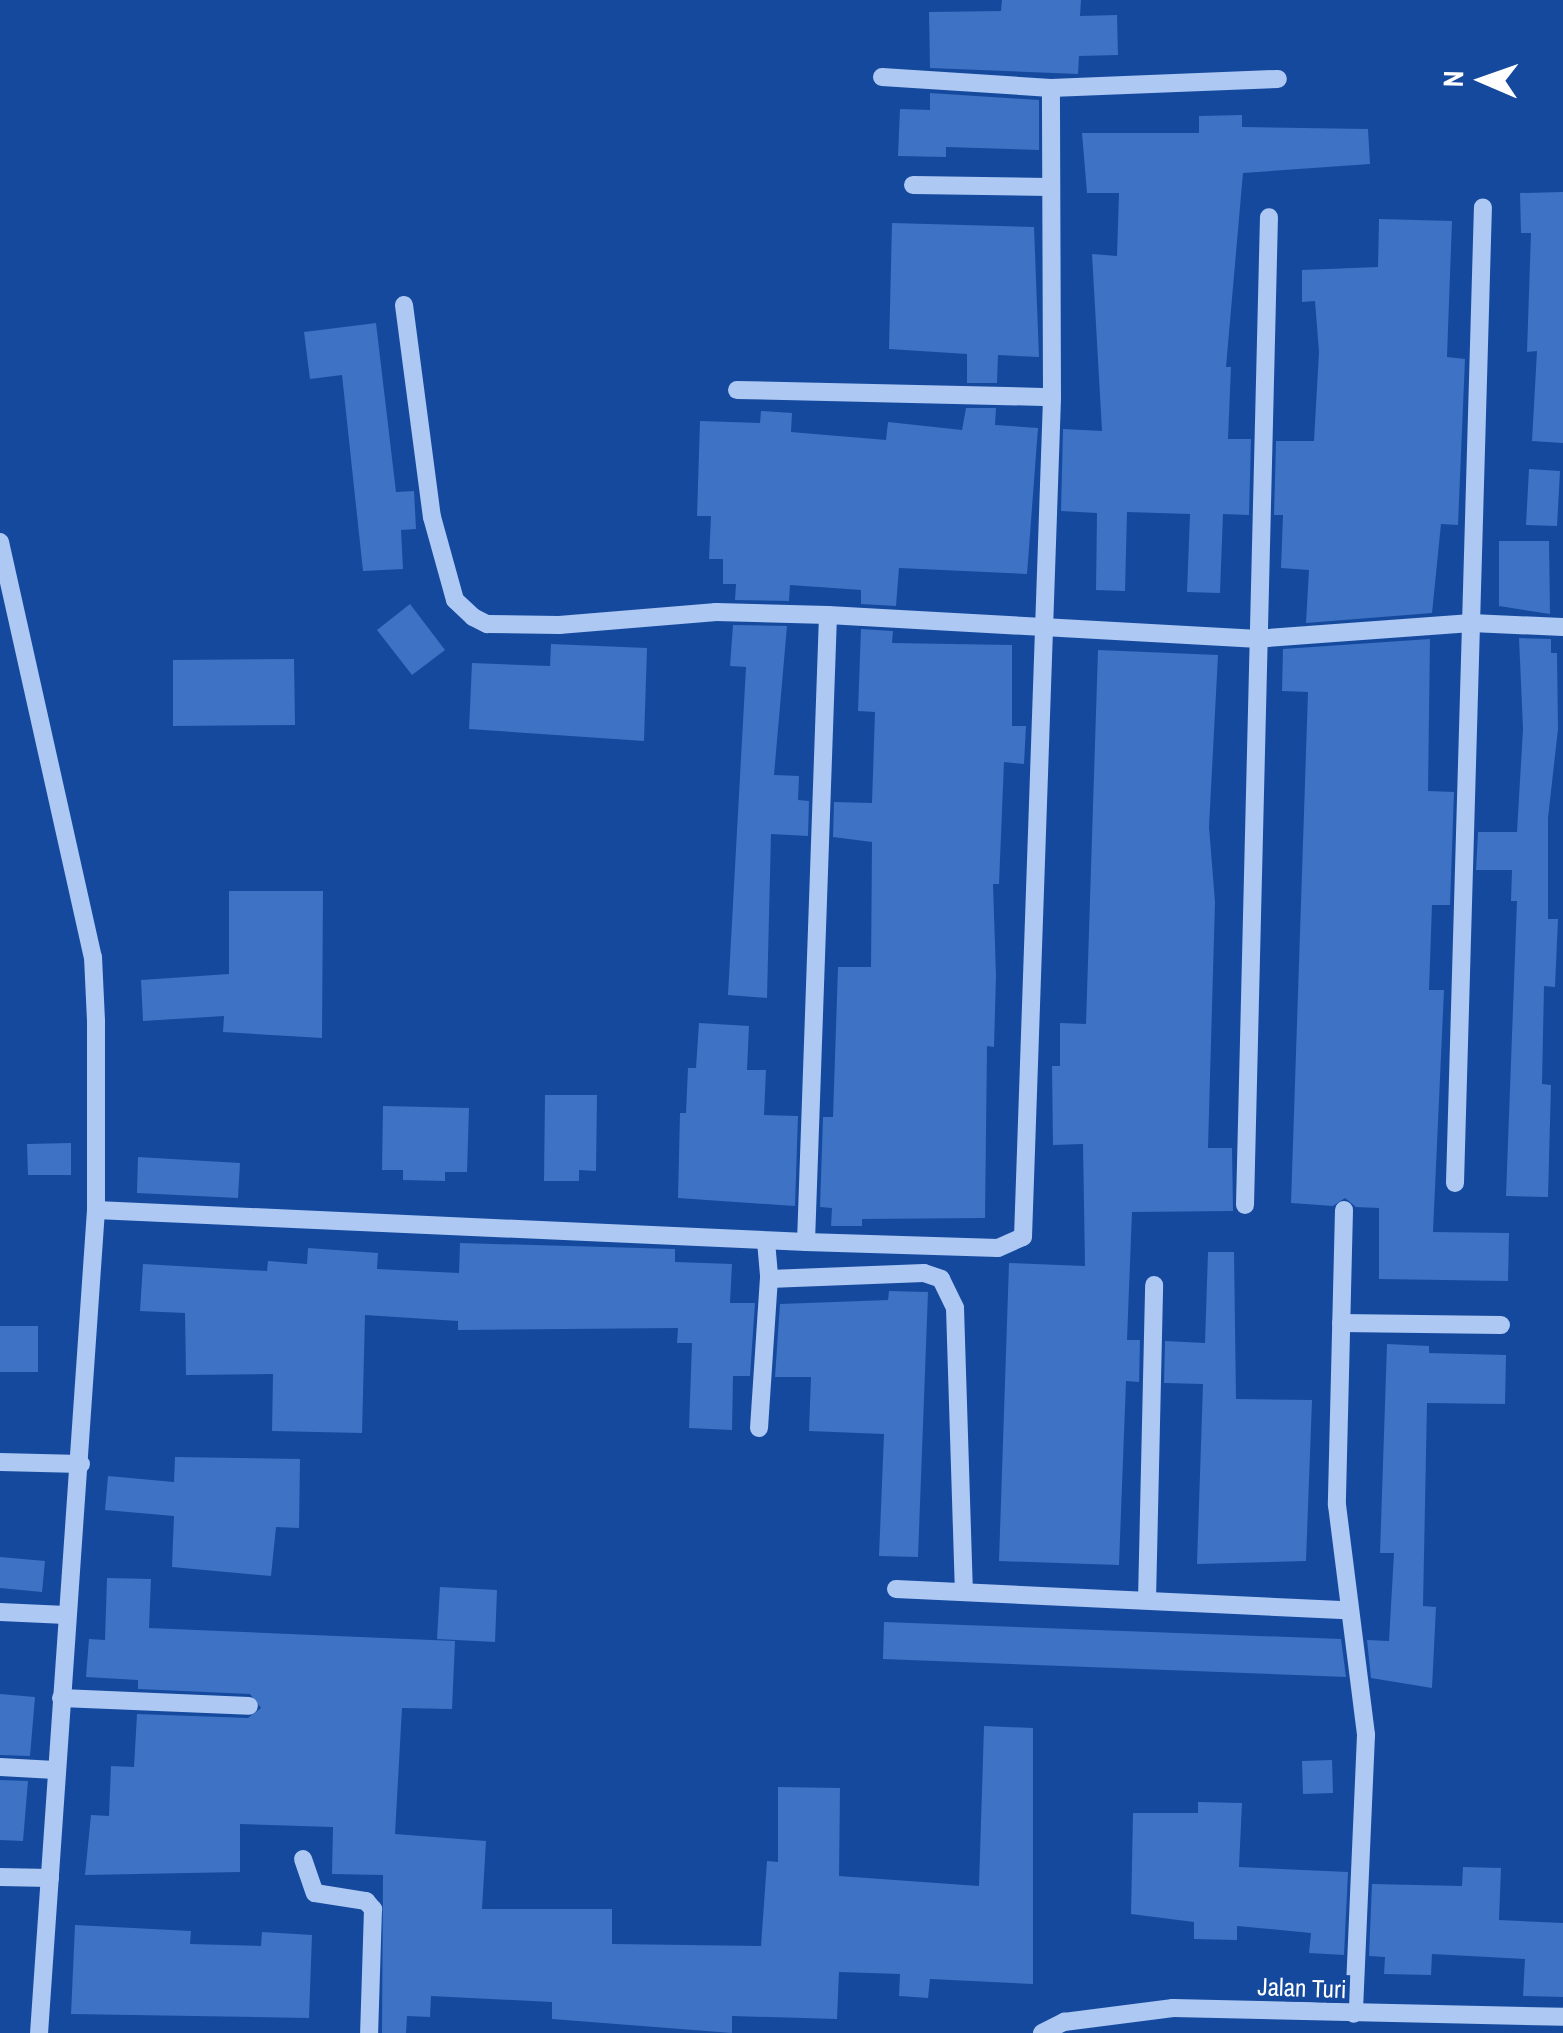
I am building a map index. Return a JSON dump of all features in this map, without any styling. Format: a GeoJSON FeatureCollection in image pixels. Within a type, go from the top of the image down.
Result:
{"type":"FeatureCollection","features":[{"type":"Feature","properties":{"kind":"street"},"geometry":{"type":"LineString","coordinates":[[882,77],[1051,88],[1278,78]]}},
{"type":"Feature","properties":{"kind":"street"},"geometry":{"type":"LineString","coordinates":[[96,1210],[766,1242],[998,1248],[1023,1237],[1052,397],[1048,187],[1051,88]]}},
{"type":"Feature","properties":{"kind":"street"},"geometry":{"type":"LineString","coordinates":[[913,184],[1048,187]]}},
{"type":"Feature","properties":{"kind":"street"},"geometry":{"type":"LineString","coordinates":[[1455,1183],[1483,207]]}},
{"type":"Feature","properties":{"kind":"street"},"geometry":{"type":"LineString","coordinates":[[1245,1205],[1254,639],[1269,217]]}},
{"type":"Feature","properties":{"kind":"street"},"geometry":{"type":"LineString","coordinates":[[404,304],[432,517],[455,600],[473,617],[488,624],[559,625],[716,612],[828,614],[1254,639],[1471,623],[1563,627]]}},
{"type":"Feature","properties":{"kind":"street"},"geometry":{"type":"LineString","coordinates":[[737,390],[1052,397]]}},
{"type":"Feature","properties":{"kind":"street"},"geometry":{"type":"LineString","coordinates":[[0,542],[92,957],[96,1210],[39,2033]]}},
{"type":"Feature","properties":{"kind":"street"},"geometry":{"type":"LineString","coordinates":[[806,1242],[828,614]]}},
{"type":"Feature","properties":{"kind":"street"},"geometry":{"type":"LineString","coordinates":[[1344,1210],[1338,1506],[1366,1736],[1354,2014]]}},
{"type":"Feature","properties":{"kind":"street"},"geometry":{"type":"LineString","coordinates":[[759,1428],[769,1279],[766,1242]]}},
{"type":"Feature","properties":{"kind":"street"},"geometry":{"type":"LineString","coordinates":[[769,1279],[924,1273],[951,1290],[964,1592]]}},
{"type":"Feature","properties":{"kind":"street"},"geometry":{"type":"LineString","coordinates":[[1147,1600],[1154,1284]]}},
{"type":"Feature","properties":{"kind":"street"},"geometry":{"type":"LineString","coordinates":[[1341,1323],[1501,1325]]}},
{"type":"Feature","properties":{"kind":"street"},"geometry":{"type":"LineString","coordinates":[[0,1462],[81,1464]]}},
{"type":"Feature","properties":{"kind":"street"},"geometry":{"type":"LineString","coordinates":[[896,1589],[1348,1610]]}},
{"type":"Feature","properties":{"kind":"street"},"geometry":{"type":"LineString","coordinates":[[0,1612],[66,1614]]}},
{"type":"Feature","properties":{"kind":"street"},"geometry":{"type":"LineString","coordinates":[[61,1698],[248,1706]]}},
{"type":"Feature","properties":{"kind":"street"},"geometry":{"type":"LineString","coordinates":[[0,1768],[55,1770]]}},
{"type":"Feature","properties":{"kind":"street"},"geometry":{"type":"LineString","coordinates":[[303,1859],[315,1893],[366,1901],[373,1909],[369,2033]]}},
{"type":"Feature","properties":{"kind":"street"},"geometry":{"type":"LineString","coordinates":[[0,1877],[50,1878]]}},
{"type":"Feature","properties":{"kind":"street","name":"Jalan Turi"},"geometry":{"type":"LineString","coordinates":[[1042,2033],[1064,2022],[1173,2008],[1563,2017]]}},
{"type":"Feature","properties":{"kind":"building"},"geometry":{"type":"Polygon","coordinates":[[[1002,0],[1081,0],[1080,16],[1117,15],[1118,55],[1079,56],[1078,74],[930,68],[929,12],[1001,11],[1002,0]]]}},
{"type":"Feature","properties":{"kind":"building"},"geometry":{"type":"Polygon","coordinates":[[[930,93],[1039,100],[1039,150],[946,147],[946,157],[898,156],[900,109],[930,110],[930,93]]]}},
{"type":"Feature","properties":{"kind":"building"},"geometry":{"type":"Polygon","coordinates":[[[1242,115],[1242,127],[1368,129],[1370,164],[1243,173],[1226,367],[1231,367],[1228,439],[1251,439],[1249,515],[1223,514],[1220,593],[1187,592],[1190,514],[1127,512],[1125,591],[1096,590],[1097,513],[1061,511],[1063,429],[1102,431],[1092,254],[1117,256],[1119,193],[1087,193],[1082,133],[1199,133],[1199,116],[1242,115]]]}},
{"type":"Feature","properties":{"kind":"building"},"geometry":{"type":"Polygon","coordinates":[[[1563,192],[1563,443],[1532,441],[1537,351],[1527,352],[1531,233],[1521,233],[1520,193],[1563,192]]]}},
{"type":"Feature","properties":{"kind":"building"},"geometry":{"type":"Polygon","coordinates":[[[1379,219],[1452,221],[1447,357],[1465,359],[1458,525],[1441,524],[1432,613],[1306,623],[1309,570],[1281,568],[1283,515],[1274,515],[1276,441],[1314,441],[1319,352],[1315,301],[1302,302],[1302,270],[1378,267],[1379,219]]]}},
{"type":"Feature","properties":{"kind":"building"},"geometry":{"type":"Polygon","coordinates":[[[892,223],[1034,227],[1039,357],[998,355],[997,383],[967,383],[967,354],[889,349],[892,223]]]}},
{"type":"Feature","properties":{"kind":"building"},"geometry":{"type":"Polygon","coordinates":[[[376,323],[396,492],[414,491],[416,529],[401,530],[403,569],[363,571],[342,375],[310,379],[304,332],[376,323]]]}},
{"type":"Feature","properties":{"kind":"building"},"geometry":{"type":"Polygon","coordinates":[[[966,408],[996,408],[995,425],[1038,428],[1027,574],[899,568],[896,606],[861,604],[861,590],[790,585],[789,601],[735,600],[736,584],[723,584],[723,559],[709,559],[711,516],[697,516],[700,421],[760,423],[761,411],[792,413],[791,432],[886,440],[888,422],[962,430],[966,408]]]}},
{"type":"Feature","properties":{"kind":"building"},"geometry":{"type":"Polygon","coordinates":[[[1529,469],[1560,471],[1557,526],[1526,525],[1529,469]]]}},
{"type":"Feature","properties":{"kind":"building"},"geometry":{"type":"Polygon","coordinates":[[[1499,541],[1549,541],[1550,614],[1499,606],[1499,541]]]}},
{"type":"Feature","properties":{"kind":"building"},"geometry":{"type":"Polygon","coordinates":[[[410,604],[445,650],[412,675],[377,630],[410,604]]]}},
{"type":"Feature","properties":{"kind":"building"},"geometry":{"type":"Polygon","coordinates":[[[733,625],[787,626],[774,775],[799,776],[798,800],[809,801],[808,836],[771,834],[767,998],[728,995],[746,667],[730,666],[733,625]]]}},
{"type":"Feature","properties":{"kind":"building"},"geometry":{"type":"Polygon","coordinates":[[[861,629],[893,631],[892,643],[1012,645],[1012,726],[1026,726],[1024,764],[1004,762],[999,884],[993,884],[996,976],[994,1047],[987,1046],[985,1218],[862,1219],[862,1226],[831,1226],[832,1208],[820,1207],[823,1117],[833,1117],[838,967],[871,967],[872,842],[833,837],[834,802],[872,803],[875,712],[858,711],[861,629]]]}},
{"type":"Feature","properties":{"kind":"building"},"geometry":{"type":"Polygon","coordinates":[[[1519,638],[1551,639],[1551,653],[1557,653],[1558,729],[1548,818],[1548,919],[1558,919],[1555,987],[1544,986],[1542,1084],[1551,1085],[1548,1197],[1506,1196],[1517,901],[1511,901],[1512,870],[1476,870],[1478,832],[1517,832],[1523,729],[1519,638]]]}},
{"type":"Feature","properties":{"kind":"building"},"geometry":{"type":"Polygon","coordinates":[[[1430,639],[1428,791],[1454,792],[1450,905],[1432,905],[1429,990],[1444,990],[1433,1232],[1509,1233],[1508,1281],[1379,1279],[1379,1208],[1356,1207],[1345,1198],[1333,1206],[1291,1203],[1308,692],[1282,691],[1283,649],[1430,639]]]}},
{"type":"Feature","properties":{"kind":"building"},"geometry":{"type":"Polygon","coordinates":[[[551,644],[647,648],[644,741],[469,729],[472,663],[550,666],[551,644]]]}},
{"type":"Feature","properties":{"kind":"building"},"geometry":{"type":"Polygon","coordinates":[[[1098,650],[1218,655],[1209,827],[1215,902],[1208,1148],[1232,1148],[1233,1211],[1132,1212],[1127,1340],[1140,1340],[1139,1382],[1126,1381],[1119,1565],[999,1561],[1009,1263],[1085,1266],[1083,1144],[1053,1145],[1052,1066],[1060,1066],[1060,1023],[1086,1024],[1098,650]]]}},
{"type":"Feature","properties":{"kind":"building"},"geometry":{"type":"Polygon","coordinates":[[[294,659],[295,725],[173,726],[173,660],[294,659]]]}},
{"type":"Feature","properties":{"kind":"building"},"geometry":{"type":"Polygon","coordinates":[[[229,891],[323,891],[322,1038],[223,1032],[224,1016],[143,1021],[141,980],[229,974],[229,891]]]}},
{"type":"Feature","properties":{"kind":"building"},"geometry":{"type":"Polygon","coordinates":[[[699,1023],[749,1026],[747,1070],[766,1070],[764,1115],[798,1116],[795,1206],[678,1198],[680,1113],[686,1113],[688,1068],[696,1068],[699,1023]]]}},
{"type":"Feature","properties":{"kind":"building"},"geometry":{"type":"Polygon","coordinates":[[[545,1095],[597,1095],[596,1171],[579,1170],[579,1181],[544,1181],[545,1095]]]}},
{"type":"Feature","properties":{"kind":"building"},"geometry":{"type":"Polygon","coordinates":[[[383,1106],[469,1108],[467,1172],[445,1172],[445,1181],[403,1180],[403,1170],[382,1170],[383,1106]]]}},
{"type":"Feature","properties":{"kind":"building"},"geometry":{"type":"Polygon","coordinates":[[[71,1143],[71,1175],[28,1175],[27,1144],[71,1143]]]}},
{"type":"Feature","properties":{"kind":"building"},"geometry":{"type":"Polygon","coordinates":[[[138,1157],[240,1163],[238,1198],[137,1193],[138,1157]]]}},
{"type":"Feature","properties":{"kind":"building"},"geometry":{"type":"Polygon","coordinates":[[[460,1243],[675,1249],[675,1262],[732,1264],[730,1303],[755,1303],[750,1376],[733,1376],[732,1430],[689,1428],[692,1343],[677,1343],[678,1328],[458,1330],[458,1321],[365,1315],[362,1433],[272,1431],[273,1374],[186,1375],[185,1313],[140,1311],[143,1264],[267,1271],[268,1261],[307,1264],[308,1248],[378,1253],[377,1269],[459,1273],[460,1243]]]}},
{"type":"Feature","properties":{"kind":"building"},"geometry":{"type":"Polygon","coordinates":[[[1208,1252],[1234,1252],[1236,1399],[1312,1400],[1306,1561],[1197,1564],[1203,1384],[1164,1383],[1165,1341],[1205,1343],[1208,1252]]]}},
{"type":"Feature","properties":{"kind":"building"},"geometry":{"type":"Polygon","coordinates":[[[889,1291],[928,1292],[918,1557],[879,1556],[884,1434],[809,1431],[811,1377],[775,1377],[780,1304],[888,1300],[889,1291]]]}},
{"type":"Feature","properties":{"kind":"building"},"geometry":{"type":"Polygon","coordinates":[[[0,1326],[38,1326],[38,1372],[0,1372],[0,1326]]]}},
{"type":"Feature","properties":{"kind":"building"},"geometry":{"type":"Polygon","coordinates":[[[1387,1344],[1429,1346],[1429,1353],[1506,1355],[1505,1404],[1427,1403],[1423,1606],[1436,1607],[1432,1688],[1371,1678],[1367,1640],[1389,1641],[1394,1553],[1380,1553],[1387,1344]]]}},
{"type":"Feature","properties":{"kind":"building"},"geometry":{"type":"Polygon","coordinates":[[[175,1457],[300,1459],[299,1528],[276,1527],[271,1576],[172,1567],[174,1516],[105,1510],[108,1476],[174,1482],[175,1457]]]}},
{"type":"Feature","properties":{"kind":"building"},"geometry":{"type":"Polygon","coordinates":[[[0,1557],[45,1561],[42,1592],[0,1588],[0,1557]]]}},
{"type":"Feature","properties":{"kind":"building"},"geometry":{"type":"Polygon","coordinates":[[[107,1578],[151,1579],[149,1628],[455,1641],[452,1709],[402,1708],[395,1834],[486,1841],[482,1909],[612,1909],[612,1944],[761,1946],[767,1861],[778,1862],[778,1787],[840,1788],[839,1876],[979,1886],[984,1726],[1033,1728],[1033,1984],[930,1979],[928,1998],[899,1996],[900,1974],[839,1972],[837,2019],[732,2016],[732,2033],[552,2019],[552,2002],[431,1996],[430,2017],[407,2016],[406,2033],[382,2033],[383,1875],[332,1874],[333,1827],[240,1824],[240,1872],[85,1875],[91,1815],[109,1816],[111,1766],[134,1767],[137,1714],[248,1718],[261,1708],[250,1694],[138,1689],[138,1680],[86,1677],[89,1639],[105,1640],[107,1578]]]}},
{"type":"Feature","properties":{"kind":"building"},"geometry":{"type":"Polygon","coordinates":[[[440,1587],[497,1590],[495,1642],[437,1639],[440,1587]]]}},
{"type":"Feature","properties":{"kind":"building"},"geometry":{"type":"Polygon","coordinates":[[[884,1622],[1341,1639],[1346,1677],[883,1659],[884,1622]]]}},
{"type":"Feature","properties":{"kind":"building"},"geometry":{"type":"Polygon","coordinates":[[[0,1694],[35,1697],[30,1756],[0,1755],[0,1694]]]}},
{"type":"Feature","properties":{"kind":"building"},"geometry":{"type":"Polygon","coordinates":[[[1332,1760],[1333,1793],[1303,1794],[1302,1761],[1332,1760]]]}},
{"type":"Feature","properties":{"kind":"building"},"geometry":{"type":"Polygon","coordinates":[[[0,1780],[28,1781],[23,1841],[0,1840],[0,1780]]]}},
{"type":"Feature","properties":{"kind":"building"},"geometry":{"type":"Polygon","coordinates":[[[1198,1802],[1242,1803],[1239,1867],[1348,1872],[1344,1955],[1309,1953],[1311,1933],[1237,1926],[1237,1940],[1194,1939],[1194,1922],[1131,1914],[1133,1813],[1198,1813],[1198,1802]]]}},
{"type":"Feature","properties":{"kind":"building"},"geometry":{"type":"Polygon","coordinates":[[[1463,1867],[1501,1868],[1499,1920],[1563,1923],[1563,1997],[1523,1996],[1525,1959],[1432,1954],[1431,1975],[1384,1974],[1385,1957],[1369,1956],[1372,1884],[1462,1886],[1463,1867]]]}},
{"type":"Feature","properties":{"kind":"building"},"geometry":{"type":"Polygon","coordinates":[[[75,1925],[191,1931],[190,1944],[261,1946],[262,1932],[312,1935],[309,2018],[71,2014],[75,1925]]]}}]}
